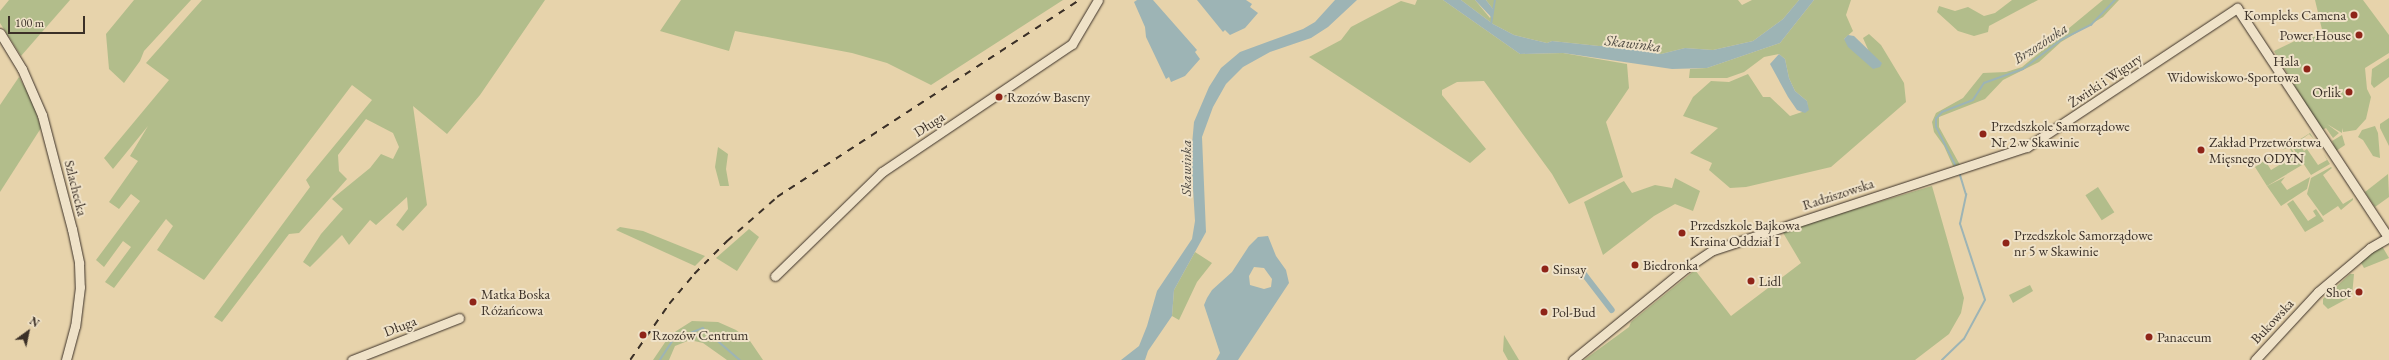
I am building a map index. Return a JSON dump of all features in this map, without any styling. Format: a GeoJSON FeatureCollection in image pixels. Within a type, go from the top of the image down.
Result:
{"type":"FeatureCollection","features":[{"type":"Feature","properties":{"kind":"street","name":"Długa"},"geometry":{"type":"LineString","coordinates":[[775,276],[882,172],[1072,44],[1098,0]]}},
{"type":"Feature","properties":{"kind":"street","name":"Żwirki i Wigury"},"geometry":{"type":"LineString","coordinates":[[1959,169],[2010,154],[2032,144],[2238,8],[2388,237]]}},
{"type":"Feature","properties":{"kind":"street","name":"Szlachecka"},"geometry":{"type":"LineString","coordinates":[[0,33],[22,69],[42,115],[74,236],[80,287],[75,326],[66,360]]}},
{"type":"Feature","properties":{"kind":"street","name":"Radziszowska"},"geometry":{"type":"LineString","coordinates":[[1573,360],[1686,268],[1713,250],[1959,169]]}},
{"type":"Feature","properties":{"kind":"street","name":"Bukowska"},"geometry":{"type":"LineString","coordinates":[[2255,360],[2310,299],[2362,254],[2388,237]]}},
{"type":"Feature","properties":{"kind":"street","name":"Długa"},"geometry":{"type":"LineString","coordinates":[[352,360],[459,318]]}},
{"type":"Feature","properties":{"kind":"green space"},"geometry":{"type":"Polygon","coordinates":[[[9,0],[70,0],[21,56],[0,23],[0,11],[9,0]]]}},
{"type":"Feature","properties":{"kind":"green space"},"geometry":{"type":"Polygon","coordinates":[[[134,0],[191,0],[144,51],[140,61],[124,83],[109,69],[106,34],[134,0]]]}},
{"type":"Feature","properties":{"kind":"green space"},"geometry":{"type":"Polygon","coordinates":[[[202,0],[545,0],[480,95],[447,134],[413,106],[427,205],[403,231],[396,225],[408,209],[407,197],[376,225],[370,220],[349,245],[342,235],[310,267],[303,262],[321,234],[343,209],[332,199],[370,168],[381,154],[393,159],[399,147],[393,133],[366,119],[338,155],[339,171],[347,179],[299,233],[289,234],[222,322],[214,317],[310,187],[306,180],[372,100],[352,85],[204,280],[157,250],[173,226],[166,219],[114,288],[105,282],[131,247],[123,241],[104,267],[96,260],[140,201],[131,194],[119,209],[109,202],[138,161],[130,156],[148,126],[113,169],[104,158],[169,80],[146,63],[202,0]]]}},
{"type":"Feature","properties":{"kind":"green space"},"geometry":{"type":"Polygon","coordinates":[[[681,0],[1063,0],[931,85],[887,63],[852,53],[735,31],[729,51],[660,31],[681,0]]]}},
{"type":"Feature","properties":{"kind":"green space"},"geometry":{"type":"Polygon","coordinates":[[[1417,0],[1443,0],[1520,54],[1563,53],[1627,64],[1629,88],[1606,122],[1623,177],[1569,204],[1552,174],[1484,81],[1457,82],[1442,90],[1442,95],[1486,149],[1470,163],[1309,57],[1341,40],[1351,27],[1401,1],[1415,5],[1417,0]]]}},
{"type":"Feature","properties":{"kind":"green space"},"geometry":{"type":"Polygon","coordinates":[[[1461,0],[1475,0],[1490,18],[1493,9],[1486,0],[1738,0],[1742,5],[1752,0],[1799,0],[1783,19],[1753,41],[1713,50],[1685,48],[1661,54],[1619,45],[1599,46],[1552,41],[1547,43],[1514,35],[1493,24],[1461,0]]]}},
{"type":"Feature","properties":{"kind":"green space"},"geometry":{"type":"Polygon","coordinates":[[[1814,0],[1851,0],[1846,15],[1853,31],[1844,39],[1882,63],[1870,54],[1863,38],[1869,34],[1881,45],[1904,83],[1906,102],[1831,167],[1746,187],[1730,188],[1709,170],[1712,163],[1690,153],[1718,128],[1683,116],[1693,97],[1711,81],[1729,82],[1748,74],[1763,97],[1770,97],[1790,116],[1808,110],[1807,101],[1795,91],[1789,78],[1785,59],[1779,54],[1764,57],[1744,72],[1727,78],[1689,78],[1690,69],[1707,68],[1780,43],[1814,0]]]}},
{"type":"Feature","properties":{"kind":"green space"},"geometry":{"type":"Polygon","coordinates":[[[2012,0],[2038,0],[1989,26],[1988,32],[1974,36],[1958,31],[1937,12],[1939,6],[1955,11],[1968,7],[1984,16],[1995,13],[2012,0]]]}},
{"type":"Feature","properties":{"kind":"green space"},"geometry":{"type":"Polygon","coordinates":[[[2103,0],[2119,0],[2103,17],[2061,42],[2039,62],[2003,80],[1985,99],[1939,117],[1939,127],[1960,165],[1953,166],[1944,146],[1934,132],[1932,122],[1936,113],[1963,98],[1983,73],[2006,72],[2022,67],[2103,0]]]}},
{"type":"Feature","properties":{"kind":"green space"},"geometry":{"type":"Polygon","coordinates":[[[2315,0],[2363,0],[2389,35],[2389,53],[2365,68],[2367,89],[2371,97],[2366,119],[2356,130],[2343,132],[2342,128],[2342,133],[2327,124],[2339,133],[2333,138],[2326,128],[2322,130],[2318,125],[2274,51],[2305,36],[2324,38],[2315,0]]]}},
{"type":"Feature","properties":{"kind":"green space"},"geometry":{"type":"Polygon","coordinates":[[[2389,58],[2389,77],[2374,88],[2371,84],[2372,69],[2389,58]]]}},
{"type":"Feature","properties":{"kind":"green space"},"geometry":{"type":"Polygon","coordinates":[[[19,77],[32,100],[41,128],[0,192],[0,105],[19,77]]]}},
{"type":"Feature","properties":{"kind":"green space"},"geometry":{"type":"Polygon","coordinates":[[[2389,118],[2389,146],[2380,128],[2380,124],[2389,118]]]}},
{"type":"Feature","properties":{"kind":"green space"},"geometry":{"type":"Polygon","coordinates":[[[2375,126],[2378,133],[2380,158],[2373,156],[2363,140],[2358,137],[2362,130],[2375,126]]]}},
{"type":"Feature","properties":{"kind":"green space"},"geometry":{"type":"Polygon","coordinates":[[[2310,133],[2314,139],[2309,134],[2298,142],[2304,151],[2307,149],[2318,165],[2327,160],[2323,153],[2330,164],[2311,175],[2291,145],[2310,133]]]}},
{"type":"Feature","properties":{"kind":"green space"},"geometry":{"type":"Polygon","coordinates":[[[2342,135],[2345,145],[2336,151],[2332,141],[2342,135]]]}},
{"type":"Feature","properties":{"kind":"green space"},"geometry":{"type":"Polygon","coordinates":[[[2289,145],[2302,165],[2267,186],[2255,167],[2270,157],[2266,162],[2271,170],[2294,156],[2289,147],[2282,150],[2289,145]]]}},
{"type":"Feature","properties":{"kind":"green space"},"geometry":{"type":"Polygon","coordinates":[[[718,147],[728,154],[726,169],[729,186],[720,186],[715,167],[718,147]]]}},
{"type":"Feature","properties":{"kind":"green space"},"geometry":{"type":"Polygon","coordinates":[[[2331,167],[2332,168],[2323,175],[2343,204],[2353,198],[2353,200],[2341,210],[2338,206],[2323,216],[2307,194],[2311,178],[2331,167]]]}},
{"type":"Feature","properties":{"kind":"green space"},"geometry":{"type":"Polygon","coordinates":[[[2388,174],[2389,197],[2375,207],[2365,192],[2388,174]]]}},
{"type":"Feature","properties":{"kind":"green space"},"geometry":{"type":"Polygon","coordinates":[[[2285,177],[2281,182],[2287,190],[2310,177],[2307,189],[2281,206],[2267,186],[2285,177]]]}},
{"type":"Feature","properties":{"kind":"green space"},"geometry":{"type":"Polygon","coordinates":[[[1675,178],[1700,191],[1693,211],[1675,204],[1654,216],[1603,255],[1584,202],[1624,181],[1632,193],[1655,185],[1672,188],[1675,178]]]}},
{"type":"Feature","properties":{"kind":"green space"},"geometry":{"type":"Polygon","coordinates":[[[1932,186],[1964,298],[1961,313],[1949,334],[1915,360],[1584,360],[1629,327],[1631,322],[1695,270],[1731,316],[1801,263],[1782,231],[1932,186]]]}},
{"type":"Feature","properties":{"kind":"green space"},"geometry":{"type":"Polygon","coordinates":[[[2098,187],[2114,212],[2102,220],[2085,195],[2098,187]]]}},
{"type":"Feature","properties":{"kind":"green space"},"geometry":{"type":"Polygon","coordinates":[[[2293,200],[2308,221],[2316,216],[2313,211],[2316,209],[2324,221],[2305,232],[2287,204],[2293,200]]]}},
{"type":"Feature","properties":{"kind":"green space"},"geometry":{"type":"Polygon","coordinates":[[[620,227],[643,231],[705,256],[695,266],[616,230],[620,227]]]}},
{"type":"Feature","properties":{"kind":"green space"},"geometry":{"type":"Polygon","coordinates":[[[749,229],[759,237],[737,271],[716,258],[749,229]]]}},
{"type":"Feature","properties":{"kind":"green space"},"geometry":{"type":"Polygon","coordinates":[[[2382,246],[2389,258],[2364,268],[2360,261],[2382,246]]]}},
{"type":"Feature","properties":{"kind":"green space"},"geometry":{"type":"Polygon","coordinates":[[[1195,252],[1212,263],[1197,282],[1179,320],[1172,316],[1174,290],[1195,252]]]}},
{"type":"Feature","properties":{"kind":"green space"},"geometry":{"type":"Polygon","coordinates":[[[2350,274],[2354,274],[2352,296],[2328,309],[2323,304],[2323,299],[2350,274]]]}},
{"type":"Feature","properties":{"kind":"green space"},"geometry":{"type":"Polygon","coordinates":[[[2030,285],[2033,291],[2013,303],[2009,295],[2030,285]]]}},
{"type":"Feature","properties":{"kind":"green space"},"geometry":{"type":"Polygon","coordinates":[[[692,321],[718,322],[736,330],[750,341],[763,360],[727,360],[703,343],[690,340],[675,346],[669,360],[653,360],[670,335],[692,321]]]}},
{"type":"Feature","properties":{"kind":"green space"},"geometry":{"type":"Polygon","coordinates":[[[1504,335],[1519,360],[1508,360],[1503,351],[1504,335]]]}},
{"type":"Feature","properties":{"kind":"water"},"geometry":{"type":"Polygon","coordinates":[[[1137,0],[1153,0],[1197,50],[1195,52],[1200,59],[1185,76],[1171,82],[1169,77],[1166,79],[1146,37],[1145,27],[1134,2],[1137,0]]]}},
{"type":"Feature","properties":{"kind":"water"},"geometry":{"type":"Polygon","coordinates":[[[1197,0],[1246,0],[1252,4],[1250,7],[1258,13],[1245,28],[1230,35],[1225,30],[1223,32],[1197,0]]]}},
{"type":"Feature","properties":{"kind":"water"},"geometry":{"type":"Polygon","coordinates":[[[1335,0],[1357,0],[1328,27],[1311,38],[1270,52],[1243,67],[1226,84],[1213,107],[1202,137],[1206,232],[1174,290],[1172,316],[1148,351],[1145,360],[1121,360],[1139,346],[1147,326],[1157,291],[1192,239],[1195,221],[1191,156],[1194,122],[1209,87],[1221,68],[1240,52],[1303,29],[1315,22],[1335,0]]]}},
{"type":"Feature","properties":{"kind":"water"},"geometry":{"type":"Polygon","coordinates":[[[1443,0],[1461,0],[1493,24],[1514,35],[1547,43],[1552,41],[1599,46],[1619,45],[1661,54],[1685,48],[1713,50],[1753,41],[1783,19],[1799,0],[1814,0],[1780,43],[1707,68],[1672,69],[1563,53],[1520,54],[1443,0]]]}},
{"type":"Feature","properties":{"kind":"water"},"geometry":{"type":"Polygon","coordinates":[[[1475,0],[1486,0],[1493,9],[1492,18],[1475,0]]]}},
{"type":"Feature","properties":{"kind":"water"},"geometry":{"type":"Polygon","coordinates":[[[1848,35],[1854,36],[1882,63],[1880,67],[1873,69],[1848,47],[1844,39],[1848,35]]]}},
{"type":"Feature","properties":{"kind":"water"},"geometry":{"type":"Polygon","coordinates":[[[1779,54],[1785,59],[1789,78],[1795,91],[1807,101],[1809,110],[1805,113],[1797,110],[1770,64],[1779,54]]]}},
{"type":"Feature","properties":{"kind":"water"},"geometry":{"type":"Polygon","coordinates":[[[1268,236],[1276,256],[1286,270],[1289,283],[1238,360],[1216,360],[1220,353],[1204,305],[1212,290],[1232,272],[1249,246],[1258,237],[1268,236]],[[1254,267],[1249,276],[1250,285],[1264,289],[1271,287],[1272,279],[1264,268],[1254,267]]]}},
{"type":"Feature","properties":{"kind":"waterway"},"geometry":{"type":"LineString","coordinates":[[1491,25],[1495,0]]}},
{"type":"Feature","properties":{"kind":"waterway","name":"Brzozówka"},"geometry":{"type":"LineString","coordinates":[[1955,165],[1936,127],[1936,119],[1942,112],[1973,100],[1984,83],[2023,69],[2061,40],[2091,25],[2115,0]]}},
{"type":"Feature","properties":{"kind":"waterway","name":"Brzozówka"},"geometry":{"type":"LineString","coordinates":[[1942,360],[1964,339],[1985,300],[1960,224],[1966,195],[1960,175]]}},
{"type":"Feature","properties":{"kind":"waterway"},"geometry":{"type":"LineString","coordinates":[[1582,271],[1612,310]]}},
{"type":"Feature","properties":{"kind":"waterway"},"geometry":{"type":"LineString","coordinates":[[660,360],[673,340],[703,328],[740,360]]}},
{"type":"Feature","properties":{"kind":"railway"},"geometry":{"type":"LineString","coordinates":[[630,360],[669,304],[694,274],[727,241],[777,197],[1079,0]]}},
{"type":"Feature","properties":{"kind":"place","name":"Kompleks Camena"},"geometry":{"type":"Point","coordinates":[2354,15]}},
{"type":"Feature","properties":{"kind":"place","name":"Power House"},"geometry":{"type":"Point","coordinates":[2359,35]}},
{"type":"Feature","properties":{"kind":"place","name":"Hala Widowiskowo-Sportowa"},"geometry":{"type":"Point","coordinates":[2307,69]}},
{"type":"Feature","properties":{"kind":"place","name":"Orlik"},"geometry":{"type":"Point","coordinates":[2349,92]}},
{"type":"Feature","properties":{"kind":"place","name":"Rzozów Baseny"},"geometry":{"type":"Point","coordinates":[999,97]}},
{"type":"Feature","properties":{"kind":"place","name":"Przedszkole Samorządowe Nr 2 w Skawinie"},"geometry":{"type":"Point","coordinates":[1983,134]}},
{"type":"Feature","properties":{"kind":"place","name":"Zakład Przetwórstwa Mięsnego ODYN"},"geometry":{"type":"Point","coordinates":[2201,150]}},
{"type":"Feature","properties":{"kind":"place","name":"Przedszkole Bajkowa Kraina Oddział I"},"geometry":{"type":"Point","coordinates":[1682,233]}},
{"type":"Feature","properties":{"kind":"place","name":"Przedszkole Samorządowe nr 5 w Skawinie"},"geometry":{"type":"Point","coordinates":[2006,243]}},
{"type":"Feature","properties":{"kind":"place","name":"Biedronka"},"geometry":{"type":"Point","coordinates":[1635,265]}},
{"type":"Feature","properties":{"kind":"place","name":"Sinsay"},"geometry":{"type":"Point","coordinates":[1545,269]}},
{"type":"Feature","properties":{"kind":"place","name":"Lidl"},"geometry":{"type":"Point","coordinates":[1751,281]}},
{"type":"Feature","properties":{"kind":"place","name":"Shot"},"geometry":{"type":"Point","coordinates":[2359,292]}},
{"type":"Feature","properties":{"kind":"place","name":"Matka Boska Różańcowa"},"geometry":{"type":"Point","coordinates":[473,302]}},
{"type":"Feature","properties":{"kind":"place","name":"Pol-Bud"},"geometry":{"type":"Point","coordinates":[1544,312]}},
{"type":"Feature","properties":{"kind":"place","name":"Rzozów Centrum"},"geometry":{"type":"Point","coordinates":[643,335]}},
{"type":"Feature","properties":{"kind":"place","name":"Panaceum"},"geometry":{"type":"Point","coordinates":[2149,337]}},
{"type":"Feature","properties":{"kind":"water label","name":"Skawinka"},"geometry":{"type":"Point","coordinates":[1633,43]}},
{"type":"Feature","properties":{"kind":"water label","name":"Skawinka"},"geometry":{"type":"Point","coordinates":[1186,168]}}]}
